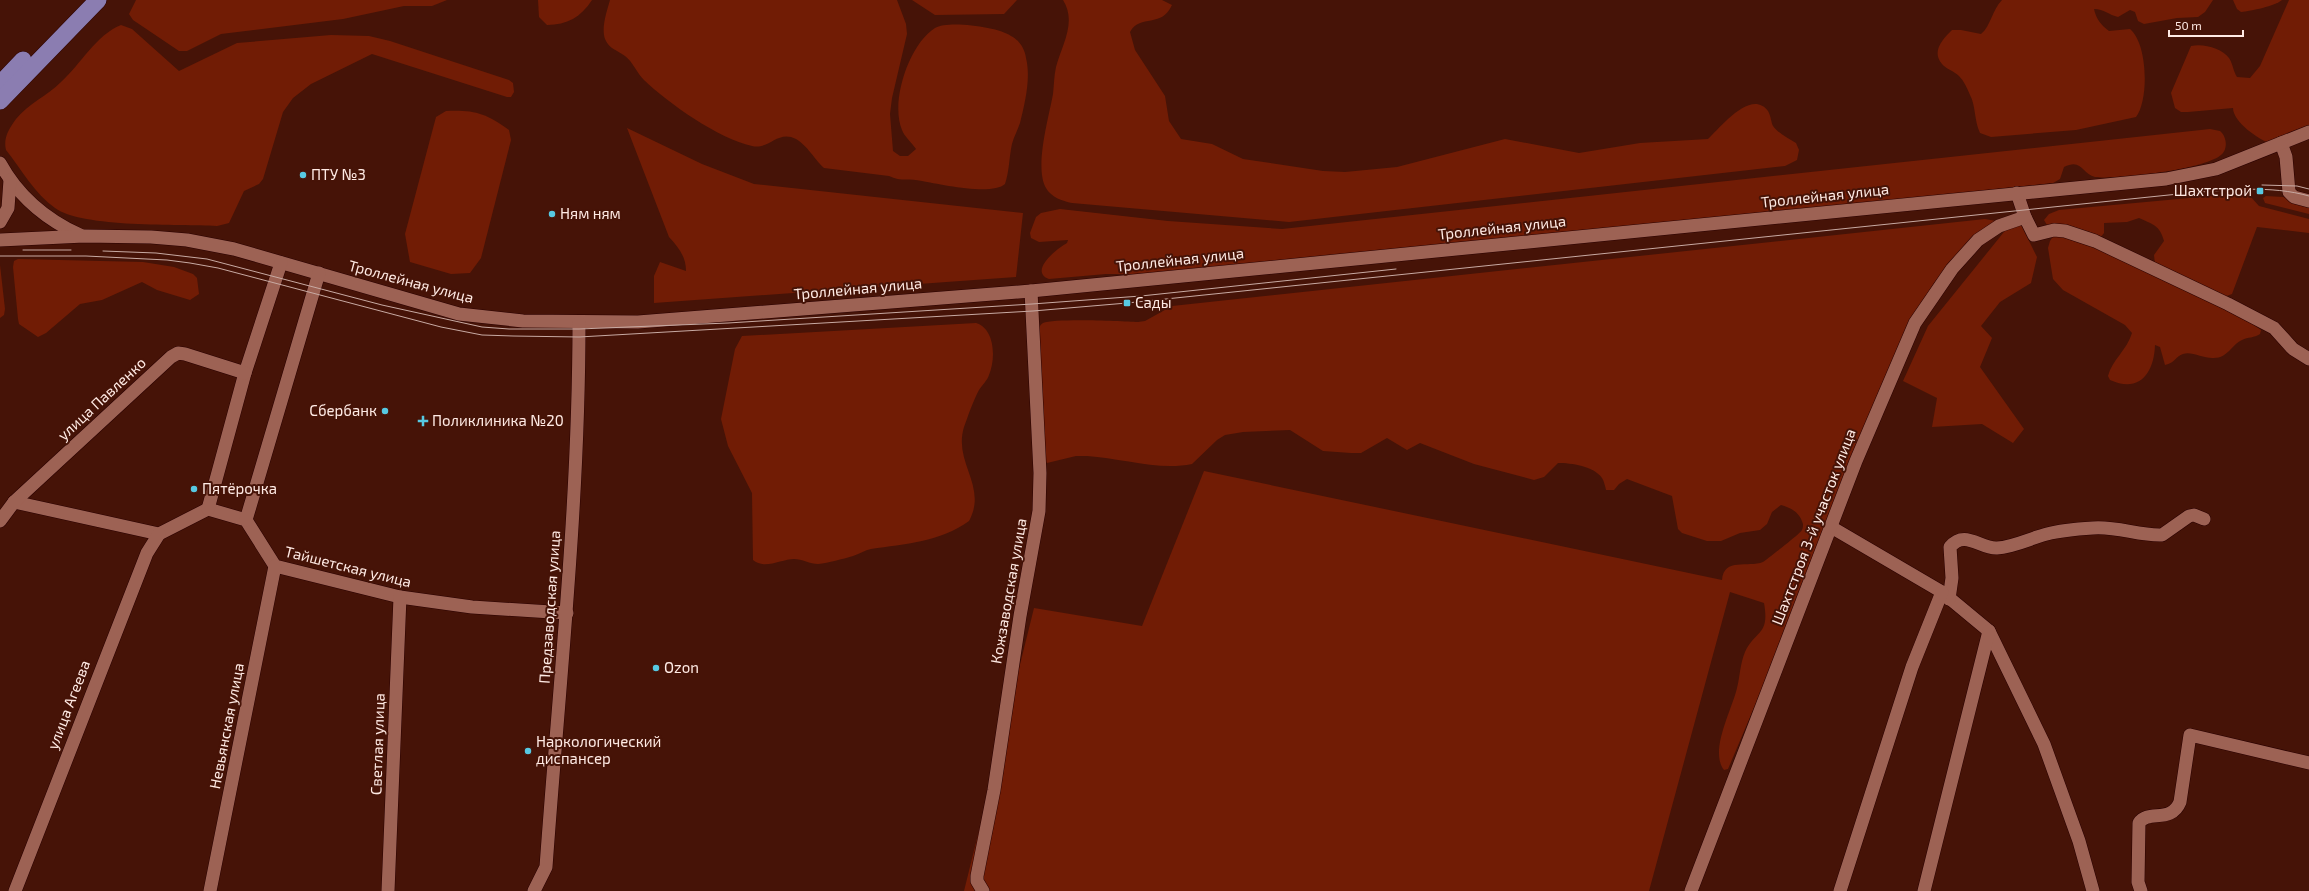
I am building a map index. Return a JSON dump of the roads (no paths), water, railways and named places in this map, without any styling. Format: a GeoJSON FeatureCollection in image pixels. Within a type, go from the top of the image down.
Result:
{"type":"FeatureCollection","features":[{"type":"Feature","properties":{"kind":"main road"},"geometry":{"type":"LineString","coordinates":[[0,84],[82,0]]}},
{"type":"Feature","properties":{"kind":"main road"},"geometry":{"type":"LineString","coordinates":[[0,101],[98,0]]}},
{"type":"Feature","properties":{"kind":"street","name":"Троллейная улица"},"geometry":{"type":"LineString","coordinates":[[0,240],[84,236],[150,237],[187,240],[234,249],[459,314],[523,321],[638,322],[1031,291],[2166,179],[2199,173],[2238,161],[2309,132]]}},
{"type":"Feature","properties":{"kind":"street"},"geometry":{"type":"LineString","coordinates":[[2281,143],[2286,157],[2289,192],[2294,197],[2309,201]]}},
{"type":"Feature","properties":{"kind":"street"},"geometry":{"type":"LineString","coordinates":[[0,222],[8,208],[4,172]]}},
{"type":"Feature","properties":{"kind":"street"},"geometry":{"type":"LineString","coordinates":[[4,172],[48,218],[84,236]]}},
{"type":"Feature","properties":{"kind":"street"},"geometry":{"type":"LineString","coordinates":[[2017,193],[2025,217],[2034,235],[2054,230],[2065,231],[2095,241],[2228,304],[2274,328],[2293,349],[2309,359]]}},
{"type":"Feature","properties":{"kind":"street","name":"Шахтстроя 3-й участок улица"},"geometry":{"type":"LineString","coordinates":[[1691,891],[1856,461],[1915,323],[1952,270],[1978,240],[1999,226],[2025,217]]}},
{"type":"Feature","properties":{"kind":"street"},"geometry":{"type":"LineString","coordinates":[[14,502],[160,534],[208,508],[246,373],[281,262]]}},
{"type":"Feature","properties":{"kind":"street"},"geometry":{"type":"LineString","coordinates":[[208,508],[246,520],[319,273]]}},
{"type":"Feature","properties":{"kind":"street","name":"Кожзаводская улица"},"geometry":{"type":"LineString","coordinates":[[983,891],[977,881],[977,876],[994,790],[1020,616],[1040,505],[1031,291]]}},
{"type":"Feature","properties":{"kind":"street","name":"Предзаводская улица"},"geometry":{"type":"LineString","coordinates":[[534,891],[546,867],[567,613],[577,447],[579,322]]}},
{"type":"Feature","properties":{"kind":"street","name":"улица Павленко"},"geometry":{"type":"LineString","coordinates":[[0,521],[14,502],[171,357],[178,353],[185,354],[246,373]]}},
{"type":"Feature","properties":{"kind":"street"},"geometry":{"type":"LineString","coordinates":[[1840,891],[1912,667],[1946,595],[1952,578],[1950,547],[1958,540],[1971,539],[1988,548],[2003,548],[2049,534],[2094,528],[2117,528],[2162,535],[2189,516],[2194,515],[2204,519]]}},
{"type":"Feature","properties":{"kind":"street","name":"Тайшетская улица"},"geometry":{"type":"LineString","coordinates":[[246,520],[275,566],[400,597],[472,607],[567,613]]}},
{"type":"Feature","properties":{"kind":"street"},"geometry":{"type":"LineString","coordinates":[[1831,527],[1946,595],[1989,631],[2051,762],[2079,840],[2093,891]]}},
{"type":"Feature","properties":{"kind":"street","name":"улица Агеева"},"geometry":{"type":"LineString","coordinates":[[15,891],[147,552],[160,534]]}},
{"type":"Feature","properties":{"kind":"street","name":"Невьянская улица"},"geometry":{"type":"LineString","coordinates":[[210,891],[275,566]]}},
{"type":"Feature","properties":{"kind":"street","name":"Светлая улица"},"geometry":{"type":"LineString","coordinates":[[388,891],[400,597]]}},
{"type":"Feature","properties":{"kind":"street"},"geometry":{"type":"LineString","coordinates":[[1924,891],[1989,631]]}},
{"type":"Feature","properties":{"kind":"street"},"geometry":{"type":"LineString","coordinates":[[2141,891],[2138,882],[2139,823],[2145,817],[2164,816],[2178,809],[2190,735],[2309,763]]}},
{"type":"Feature","properties":{"kind":"tram line"},"geometry":{"type":"LineString","coordinates":[[2262,185],[2297,186],[2309,189]]}},
{"type":"Feature","properties":{"kind":"tram line"},"geometry":{"type":"LineString","coordinates":[[0,256],[86,256],[167,260],[190,263],[218,268],[441,327],[482,335],[579,337],[1033,311],[1127,303],[2188,193],[2264,189],[2280,190],[2309,196]]}},
{"type":"Feature","properties":{"kind":"tram line"},"geometry":{"type":"LineString","coordinates":[[23,250],[71,250]]}},
{"type":"Feature","properties":{"kind":"tram line"},"geometry":{"type":"LineString","coordinates":[[103,251],[156,253],[207,259],[382,305],[482,327],[509,329],[579,329],[728,323],[1032,304],[1141,296],[1396,269]]}},
{"type":"Feature","properties":{"kind":"place","name":"ПТУ №3"},"geometry":{"type":"Point","coordinates":[303,175]}},
{"type":"Feature","properties":{"kind":"place","name":"Шахтстрой"},"geometry":{"type":"Point","coordinates":[2260,191]}},
{"type":"Feature","properties":{"kind":"place","name":"Ням ням"},"geometry":{"type":"Point","coordinates":[552,214]}},
{"type":"Feature","properties":{"kind":"place","name":"Сады"},"geometry":{"type":"Point","coordinates":[1127,303]}},
{"type":"Feature","properties":{"kind":"place","name":"Сбербанк"},"geometry":{"type":"Point","coordinates":[385,411]}},
{"type":"Feature","properties":{"kind":"place","name":"Поликлиника №20"},"geometry":{"type":"Point","coordinates":[423,421]}},
{"type":"Feature","properties":{"kind":"place","name":"Пятёрочка"},"geometry":{"type":"Point","coordinates":[194,489]}},
{"type":"Feature","properties":{"kind":"place","name":"Ozon"},"geometry":{"type":"Point","coordinates":[656,668]}},
{"type":"Feature","properties":{"kind":"place","name":"Наркологический диспансер"},"geometry":{"type":"Point","coordinates":[528,751]}}]}
